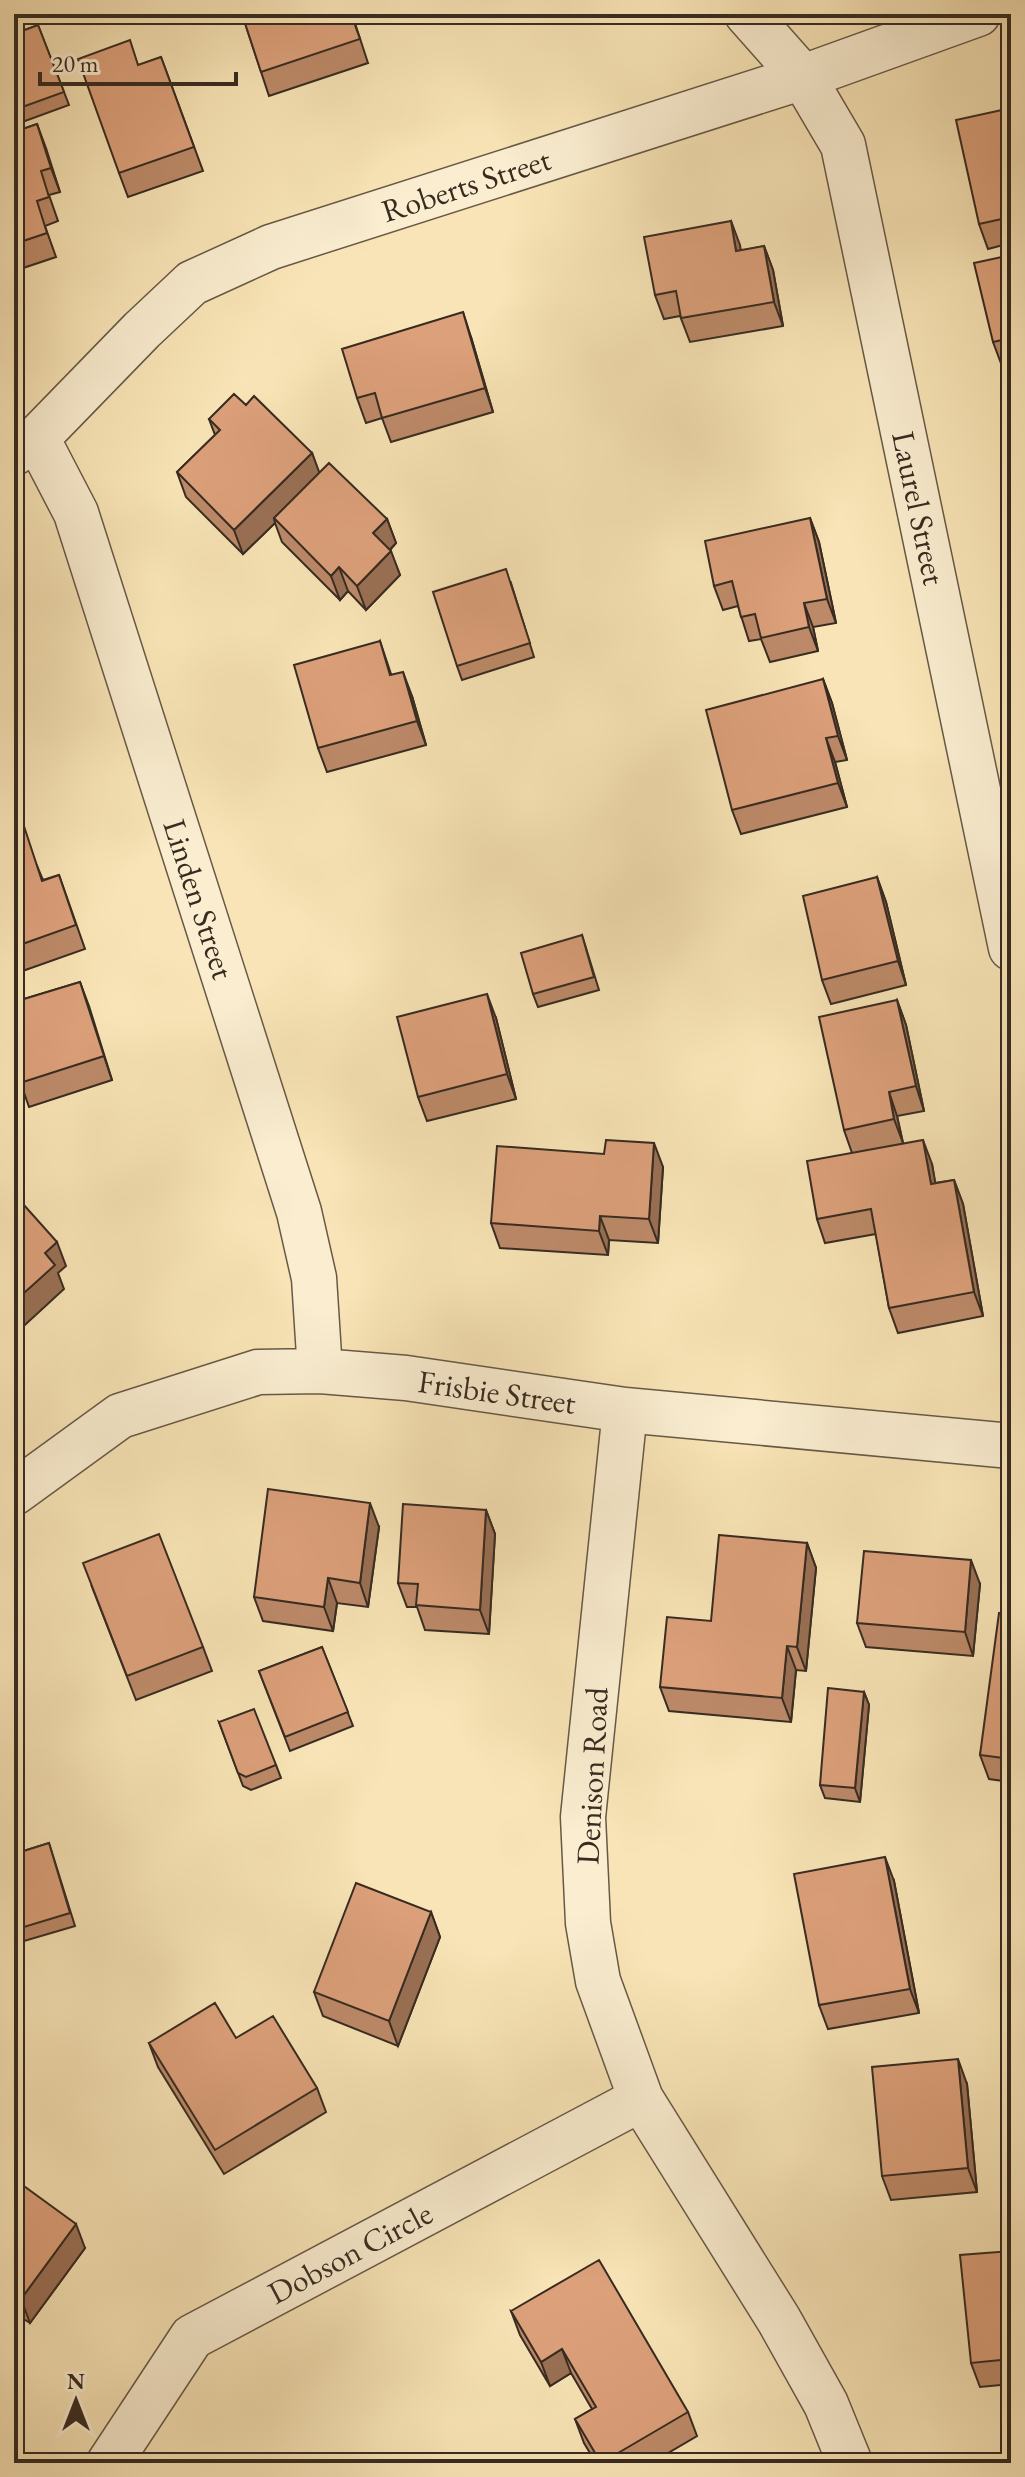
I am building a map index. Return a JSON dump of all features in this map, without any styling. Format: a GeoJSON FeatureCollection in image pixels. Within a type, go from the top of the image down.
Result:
{"type":"FeatureCollection","features":[{"type":"Feature","properties":{"kind":"street","name":"Laurel Street"},"geometry":{"type":"LineString","coordinates":[[747,14],[803,77],[843,145],[1011,948]]}},
{"type":"Feature","properties":{"kind":"street","name":"Roberts Street"},"geometry":{"type":"LineString","coordinates":[[26,446],[192,283],[271,247],[803,77],[978,14]]}},
{"type":"Feature","properties":{"kind":"street","name":"Linden Street"},"geometry":{"type":"LineString","coordinates":[[26,446],[76,513],[299,1212],[314,1278],[320,1371]]}},
{"type":"Feature","properties":{"kind":"street","name":"Frisbie Street"},"geometry":{"type":"LineString","coordinates":[[14,1493],[120,1416],[258,1372],[320,1371],[406,1378],[625,1410],[1011,1446]]}},
{"type":"Feature","properties":{"kind":"street","name":"Denison Road"},"geometry":{"type":"LineString","coordinates":[[625,1410],[583,1817],[588,1923],[598,1981],[641,2099],[779,2320],[826,2404],[850,2463]]}},
{"type":"Feature","properties":{"kind":"street","name":"Dobson Circle"},"geometry":{"type":"LineString","coordinates":[[109,2463],[192,2337],[641,2099]]}},
{"type":"Feature","properties":{"kind":"building"},"geometry":{"type":"Polygon","coordinates":[[[242,14],[351,14],[360,39],[261,72],[242,14]]]}},
{"type":"Feature","properties":{"kind":"building"},"geometry":{"type":"Polygon","coordinates":[[[38,25],[64,92],[14,110],[14,34],[38,25]]]}},
{"type":"Feature","properties":{"kind":"building"},"geometry":{"type":"Polygon","coordinates":[[[130,40],[138,65],[161,57],[194,147],[119,173],[78,59],[130,40]]]}},
{"type":"Feature","properties":{"kind":"building"},"geometry":{"type":"Polygon","coordinates":[[[1011,108],[1011,217],[979,224],[956,120],[1011,108]]]}},
{"type":"Feature","properties":{"kind":"building"},"geometry":{"type":"Polygon","coordinates":[[[37,124],[51,168],[41,171],[49,197],[37,201],[47,233],[14,244],[14,132],[37,124]]]}},
{"type":"Feature","properties":{"kind":"building"},"geometry":{"type":"Polygon","coordinates":[[[731,221],[736,251],[764,246],[774,302],[681,318],[676,291],[655,295],[644,237],[731,221]]]}},
{"type":"Feature","properties":{"kind":"building"},"geometry":{"type":"Polygon","coordinates":[[[1011,255],[1011,338],[993,342],[974,263],[1011,255]]]}},
{"type":"Feature","properties":{"kind":"building"},"geometry":{"type":"Polygon","coordinates":[[[463,312],[485,388],[382,418],[375,393],[357,398],[342,349],[463,312]]]}},
{"type":"Feature","properties":{"kind":"building"},"geometry":{"type":"Polygon","coordinates":[[[234,394],[246,405],[254,396],[312,453],[234,530],[177,472],[220,430],[209,419],[234,394]]]}},
{"type":"Feature","properties":{"kind":"building"},"geometry":{"type":"Polygon","coordinates":[[[329,463],[387,519],[373,533],[391,551],[357,586],[339,567],[331,576],[274,518],[329,463]]]}},
{"type":"Feature","properties":{"kind":"building"},"geometry":{"type":"Polygon","coordinates":[[[810,518],[827,599],[804,603],[809,627],[761,638],[755,614],[741,617],[732,581],[714,586],[705,541],[810,518]]]}},
{"type":"Feature","properties":{"kind":"building"},"geometry":{"type":"Polygon","coordinates":[[[506,569],[530,643],[457,666],[433,592],[506,569]]]}},
{"type":"Feature","properties":{"kind":"building"},"geometry":{"type":"Polygon","coordinates":[[[380,641],[390,675],[403,672],[417,721],[318,748],[294,665],[380,641]]]}},
{"type":"Feature","properties":{"kind":"building"},"geometry":{"type":"Polygon","coordinates":[[[823,679],[838,736],[826,738],[838,783],[732,810],[706,710],[823,679]]]}},
{"type":"Feature","properties":{"kind":"building"},"geometry":{"type":"Polygon","coordinates":[[[19,811],[42,881],[59,875],[76,925],[14,947],[14,812],[19,811]]]}},
{"type":"Feature","properties":{"kind":"building"},"geometry":{"type":"Polygon","coordinates":[[[877,877],[898,961],[822,980],[803,896],[877,877]]]}},
{"type":"Feature","properties":{"kind":"building"},"geometry":{"type":"Polygon","coordinates":[[[582,935],[594,977],[533,994],[521,953],[582,935]]]}},
{"type":"Feature","properties":{"kind":"building"},"geometry":{"type":"Polygon","coordinates":[[[80,982],[104,1056],[20,1083],[14,1064],[14,1002],[80,982]]]}},
{"type":"Feature","properties":{"kind":"building"},"geometry":{"type":"Polygon","coordinates":[[[487,994],[507,1074],[418,1097],[397,1017],[487,994]]]}},
{"type":"Feature","properties":{"kind":"building"},"geometry":{"type":"Polygon","coordinates":[[[897,1000],[916,1086],[889,1092],[894,1119],[844,1130],[819,1017],[897,1000]]]}},
{"type":"Feature","properties":{"kind":"building"},"geometry":{"type":"Polygon","coordinates":[[[606,1140],[654,1143],[649,1219],[600,1216],[599,1231],[491,1223],[497,1146],[604,1154],[606,1140]]]}},
{"type":"Feature","properties":{"kind":"building"},"geometry":{"type":"Polygon","coordinates":[[[923,1140],[931,1184],[954,1180],[974,1292],[889,1308],[871,1209],[817,1219],[807,1161],[923,1140]]]}},
{"type":"Feature","properties":{"kind":"building"},"geometry":{"type":"Polygon","coordinates":[[[23,1204],[57,1242],[45,1253],[55,1265],[14,1302],[14,1212],[23,1204]]]}},
{"type":"Feature","properties":{"kind":"building"},"geometry":{"type":"Polygon","coordinates":[[[268,1489],[370,1503],[360,1583],[328,1578],[324,1607],[254,1597],[268,1489]]]}},
{"type":"Feature","properties":{"kind":"building"},"geometry":{"type":"Polygon","coordinates":[[[403,1504],[486,1510],[480,1610],[416,1605],[418,1584],[398,1583],[403,1504]]]}},
{"type":"Feature","properties":{"kind":"building"},"geometry":{"type":"Polygon","coordinates":[[[159,1534],[203,1647],[127,1676],[83,1563],[159,1534]]]}},
{"type":"Feature","properties":{"kind":"building"},"geometry":{"type":"Polygon","coordinates":[[[719,1535],[807,1543],[797,1647],[787,1646],[782,1698],[660,1687],[667,1617],[711,1621],[719,1535]]]}},
{"type":"Feature","properties":{"kind":"building"},"geometry":{"type":"Polygon","coordinates":[[[864,1551],[971,1560],[965,1632],[857,1623],[864,1551]]]}},
{"type":"Feature","properties":{"kind":"building"},"geometry":{"type":"Polygon","coordinates":[[[999,1613],[1011,1615],[1011,1759],[980,1755],[999,1613]]]}},
{"type":"Feature","properties":{"kind":"building"},"geometry":{"type":"Polygon","coordinates":[[[322,1647],[348,1712],[285,1737],[259,1671],[322,1647]]]}},
{"type":"Feature","properties":{"kind":"building"},"geometry":{"type":"Polygon","coordinates":[[[828,1688],[864,1692],[855,1788],[820,1785],[828,1688]]]}},
{"type":"Feature","properties":{"kind":"building"},"geometry":{"type":"Polygon","coordinates":[[[254,1709],[276,1765],[246,1777],[238,1773],[219,1722],[254,1709]]]}},
{"type":"Feature","properties":{"kind":"building"},"geometry":{"type":"Polygon","coordinates":[[[49,1843],[70,1913],[14,1930],[14,1854],[49,1843]]]}},
{"type":"Feature","properties":{"kind":"building"},"geometry":{"type":"Polygon","coordinates":[[[885,1857],[910,1989],[819,2005],[794,1874],[885,1857]]]}},
{"type":"Feature","properties":{"kind":"building"},"geometry":{"type":"Polygon","coordinates":[[[356,1883],[431,1912],[389,2021],[314,1992],[356,1883]]]}},
{"type":"Feature","properties":{"kind":"building"},"geometry":{"type":"Polygon","coordinates":[[[215,2003],[236,2038],[273,2016],[317,2088],[215,2150],[149,2043],[215,2003]]]}},
{"type":"Feature","properties":{"kind":"building"},"geometry":{"type":"Polygon","coordinates":[[[958,2059],[968,2168],[882,2176],[872,2067],[958,2059]]]}},
{"type":"Feature","properties":{"kind":"building"},"geometry":{"type":"Polygon","coordinates":[[[17,2181],[76,2224],[21,2299],[14,2294],[14,2185],[17,2181]]]}},
{"type":"Feature","properties":{"kind":"building"},"geometry":{"type":"Polygon","coordinates":[[[1011,2251],[1011,2359],[971,2363],[960,2255],[1011,2251]]]}},
{"type":"Feature","properties":{"kind":"building"},"geometry":{"type":"Polygon","coordinates":[[[599,2260],[688,2412],[601,2463],[575,2419],[596,2407],[562,2349],[541,2362],[511,2311],[599,2260]]]}}]}
